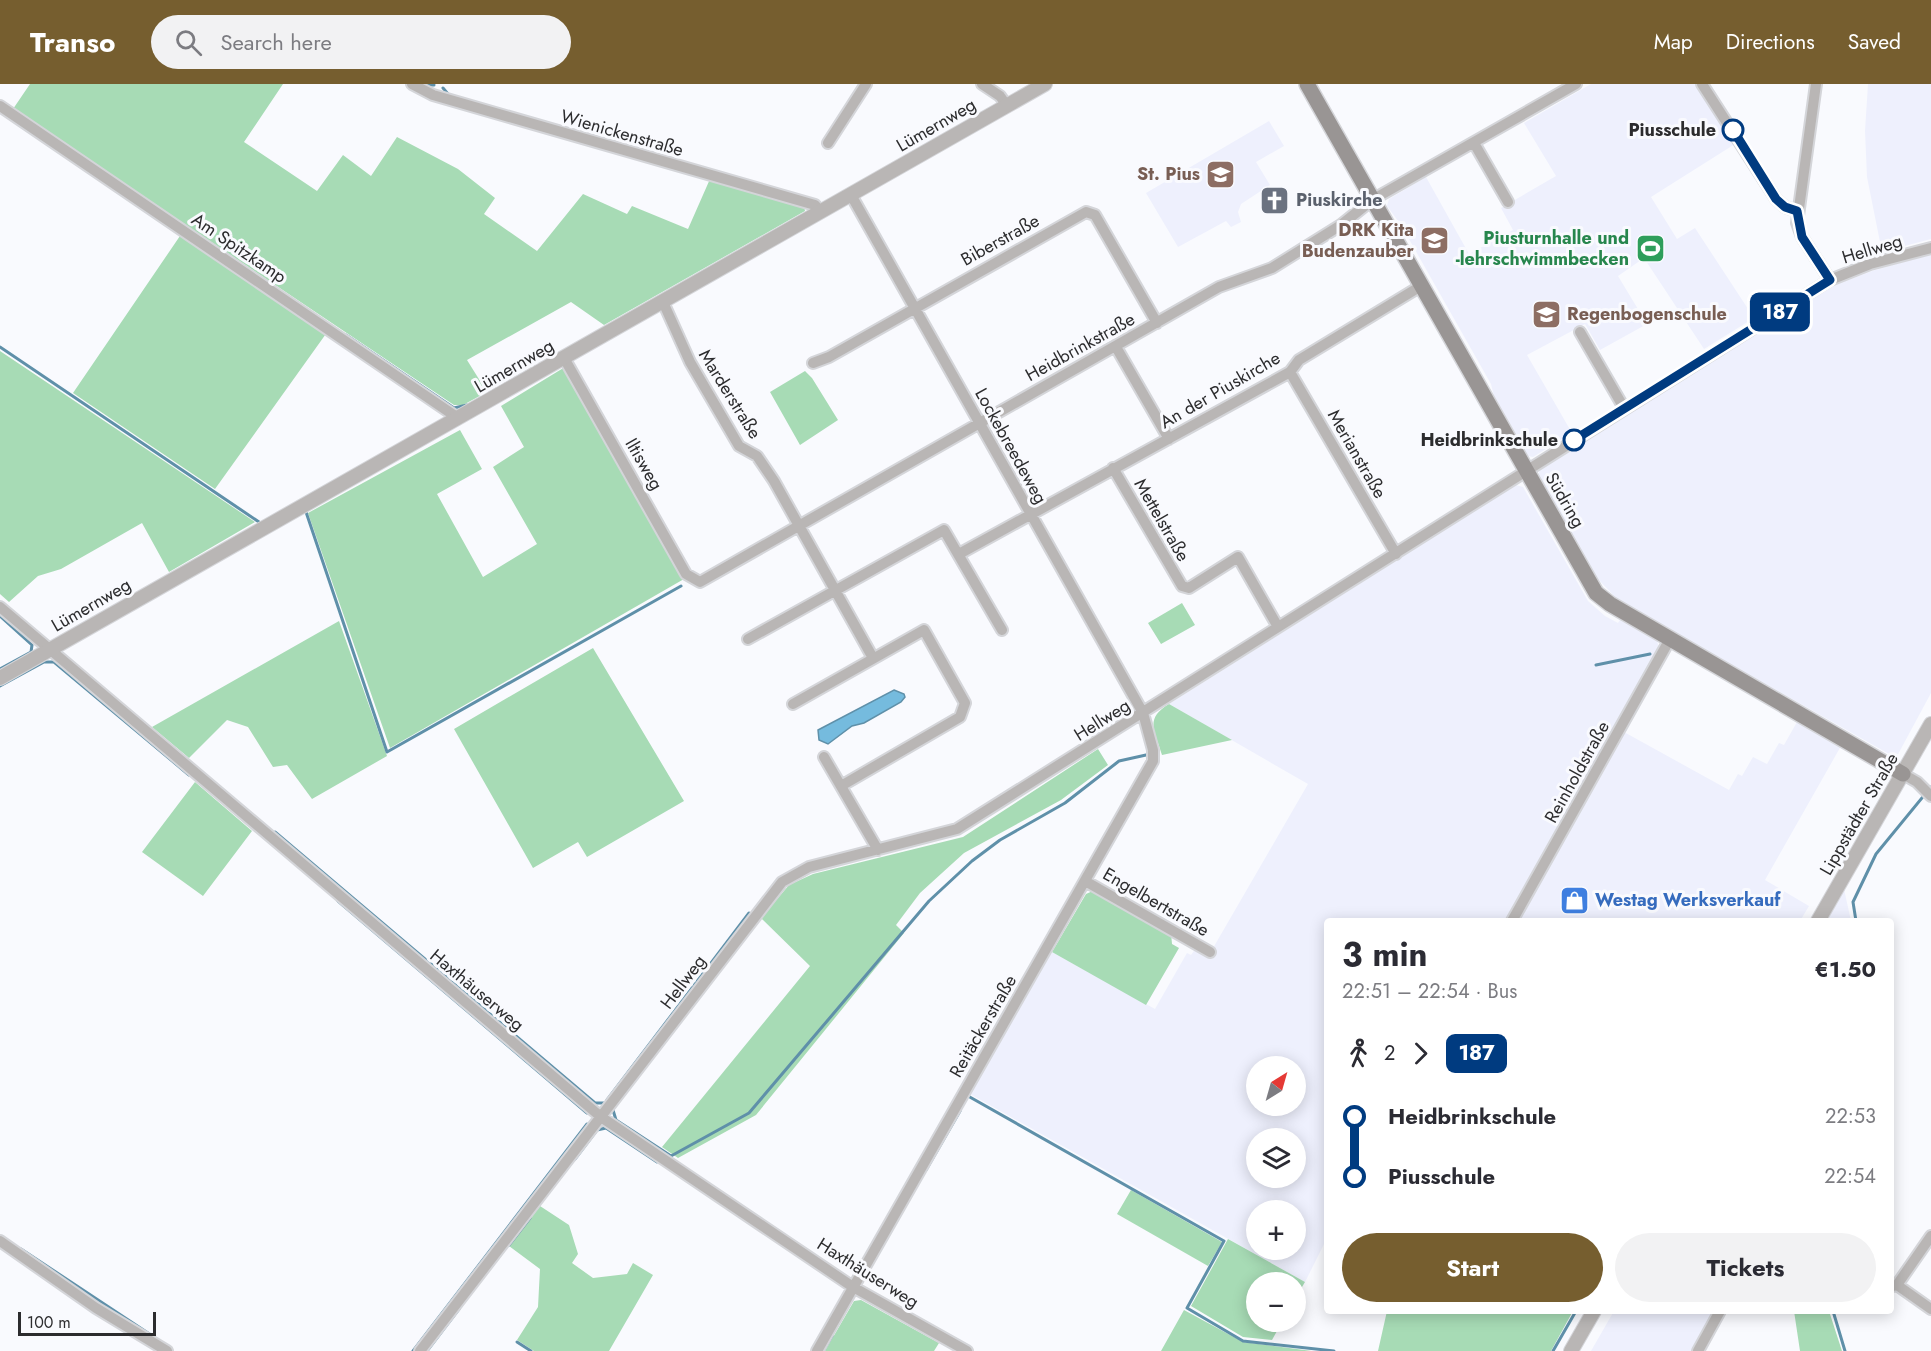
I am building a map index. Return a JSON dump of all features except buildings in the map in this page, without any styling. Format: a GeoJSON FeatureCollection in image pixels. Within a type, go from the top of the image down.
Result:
{"type":"FeatureCollection","features":[{"type":"Feature","properties":{"kind":"main road","name":"Südring"},"geometry":{"type":"LineString","coordinates":[[1307,84],[1596,593],[1610,604],[1903,774]]}},
{"type":"Feature","properties":{"kind":"street","name":"Wienickenstraße"},"geometry":{"type":"LineString","coordinates":[[412,84],[433,95],[815,205],[820,212]]}},
{"type":"Feature","properties":{"kind":"street"},"geometry":{"type":"LineString","coordinates":[[828,143],[866,84]]}},
{"type":"Feature","properties":{"kind":"street"},"geometry":{"type":"LineString","coordinates":[[982,84],[1000,96],[1007,106]]}},
{"type":"Feature","properties":{"kind":"street","name":"Lümernweg"},"geometry":{"type":"LineString","coordinates":[[0,678],[1045,84]]}},
{"type":"Feature","properties":{"kind":"street","name":"Heidbrinkstraße"},"geometry":{"type":"LineString","coordinates":[[700,582],[1219,287],[1272,268],[1341,225],[1372,200],[1474,143],[1564,87],[1576,84]]}},
{"type":"Feature","properties":{"kind":"street"},"geometry":{"type":"LineString","coordinates":[[1702,84],[1776,199],[1785,207],[1797,211]]}},
{"type":"Feature","properties":{"kind":"street"},"geometry":{"type":"LineString","coordinates":[[1816,84],[1797,211],[1802,237],[1830,280]]}},
{"type":"Feature","properties":{"kind":"street","name":"Am Spitzkamp"},"geometry":{"type":"LineString","coordinates":[[0,106],[458,418]]}},
{"type":"Feature","properties":{"kind":"street"},"geometry":{"type":"LineString","coordinates":[[1474,143],[1508,202]]}},
{"type":"Feature","properties":{"kind":"street","name":"Lockebreedeweg"},"geometry":{"type":"LineString","coordinates":[[851,195],[1143,713]]}},
{"type":"Feature","properties":{"kind":"street","name":"Biberstraße"},"geometry":{"type":"LineString","coordinates":[[813,363],[829,357],[1086,212],[1092,213],[1157,323]]}},
{"type":"Feature","properties":{"kind":"street","name":"Hellweg"},"geometry":{"type":"LineString","coordinates":[[420,1351],[782,882],[809,867],[957,829],[1830,280],[1870,264],[1931,248]]}},
{"type":"Feature","properties":{"kind":"street","name":"An der Piuskirche"},"geometry":{"type":"LineString","coordinates":[[959,554],[1290,372],[1299,360],[1421,286]]}},
{"type":"Feature","properties":{"kind":"street","name":"Marderstraße"},"geometry":{"type":"LineString","coordinates":[[663,302],[690,362],[739,446],[757,456],[873,658]]}},
{"type":"Feature","properties":{"kind":"street"},"geometry":{"type":"LineString","coordinates":[[1580,332],[1624,408]]}},
{"type":"Feature","properties":{"kind":"street"},"geometry":{"type":"LineString","coordinates":[[1116,346],[1169,439]]}},
{"type":"Feature","properties":{"kind":"street","name":"Iltisweg"},"geometry":{"type":"LineString","coordinates":[[564,358],[686,574],[700,582]]}},
{"type":"Feature","properties":{"kind":"street","name":"Merianstraße"},"geometry":{"type":"LineString","coordinates":[[1290,372],[1396,554]]}},
{"type":"Feature","properties":{"kind":"street","name":"Mettelstraße"},"geometry":{"type":"LineString","coordinates":[[1113,468],[1182,586],[1189,588],[1238,557],[1278,627]]}},
{"type":"Feature","properties":{"kind":"street"},"geometry":{"type":"LineString","coordinates":[[748,639],[944,530],[1002,630]]}},
{"type":"Feature","properties":{"kind":"street","name":"Haxthäuserweg"},"geometry":{"type":"LineString","coordinates":[[0,607],[601,1117],[853,1287],[967,1351]]}},
{"type":"Feature","properties":{"kind":"street"},"geometry":{"type":"LineString","coordinates":[[793,704],[924,630],[940,657],[965,703],[960,717],[841,786]]}},
{"type":"Feature","properties":{"kind":"street","name":"Reinholdstraße"},"geometry":{"type":"LineString","coordinates":[[1514,918],[1670,639]]}},
{"type":"Feature","properties":{"kind":"street","name":"Reitäckerstraße"},"geometry":{"type":"LineString","coordinates":[[817,1351],[1153,761],[1153,750],[1143,713]]}},
{"type":"Feature","properties":{"kind":"street","name":"Lippstädter Straße"},"geometry":{"type":"LineString","coordinates":[[1820,918],[1931,724]]}},
{"type":"Feature","properties":{"kind":"street"},"geometry":{"type":"LineString","coordinates":[[824,757],[878,850]]}},
{"type":"Feature","properties":{"kind":"street","name":"Südring"},"geometry":{"type":"LineString","coordinates":[[1903,774],[1931,796]]}},
{"type":"Feature","properties":{"kind":"street","name":"Engelbertstraße"},"geometry":{"type":"LineString","coordinates":[[1085,880],[1210,952]]}},
{"type":"Feature","properties":{"kind":"street"},"geometry":{"type":"LineString","coordinates":[[1931,1236],[1894,1286],[1931,1309]]}},
{"type":"Feature","properties":{"kind":"street"},"geometry":{"type":"LineString","coordinates":[[0,1241],[96,1308],[167,1351]]}},
{"type":"Feature","properties":{"kind":"street"},"geometry":{"type":"LineString","coordinates":[[1571,1351],[1592,1314]]}},
{"type":"Feature","properties":{"kind":"street"},"geometry":{"type":"LineString","coordinates":[[1698,1351],[1718,1314]]}},
{"type":"Feature","properties":{"kind":"shaded area"},"geometry":{"type":"Polygon","coordinates":[[[1591,84],[1697,84],[1735,144],[1651,197],[1677,239],[1695,228],[1754,318],[1704,349],[1644,258],[1618,276],[1647,324],[1600,350],[1585,324],[1527,355],[1572,433],[1533,457],[1528,456],[1494,396],[1491,384],[1401,225],[1387,206],[1389,199],[1426,177],[1469,254],[1513,230],[1501,208],[1556,176],[1524,123],[1591,84]]]}},
{"type":"Feature","properties":{"kind":"shaded area"},"geometry":{"type":"Polygon","coordinates":[[[1868,84],[1931,84],[1931,239],[1882,252],[1867,177],[1865,131],[1868,84]]]}},
{"type":"Feature","properties":{"kind":"shaded area","name":"St. Pius"},"geometry":{"type":"Polygon","coordinates":[[[1269,121],[1284,146],[1256,162],[1270,185],[1241,204],[1238,212],[1241,222],[1231,227],[1226,221],[1178,247],[1146,193],[1269,121]]]}},
{"type":"Feature","properties":{"kind":"shaded area"},"geometry":{"type":"Polygon","coordinates":[[[1931,254],[1931,693],[1896,758],[1619,601],[1596,577],[1538,477],[1540,468],[1827,288],[1872,271],[1931,254]]]}},
{"type":"Feature","properties":{"kind":"shaded area"},"geometry":{"type":"Polygon","coordinates":[[[1516,485],[1523,487],[1588,601],[1605,616],[1618,623],[1620,620],[1657,640],[1659,649],[1510,918],[1324,918],[1324,1244],[1306,1280],[1306,1272],[1287,1272],[1266,1260],[1306,1260],[1306,1200],[1246,1200],[1246,1249],[970,1094],[1052,952],[1155,1009],[1187,953],[1191,955],[1196,948],[1209,955],[1308,784],[1169,704],[1516,485]]]}},
{"type":"Feature","properties":{"kind":"shaded area"},"geometry":{"type":"Polygon","coordinates":[[[1797,722],[1841,746],[1765,880],[1809,906],[1802,918],[1519,918],[1624,732],[1729,790],[1738,774],[1742,776],[1753,757],[1767,764],[1779,743],[1784,745],[1797,722]]]}},
{"type":"Feature","properties":{"kind":"shaded area"},"geometry":{"type":"Polygon","coordinates":[[[1844,889],[1850,918],[1828,918],[1844,889]]]}},
{"type":"Feature","properties":{"kind":"shaded area"},"geometry":{"type":"Polygon","coordinates":[[[1612,1314],[1713,1314],[1693,1351],[1591,1351],[1612,1314]]]}},
{"type":"Feature","properties":{"kind":"green space"},"geometry":{"type":"Polygon","coordinates":[[[30,84],[283,84],[244,142],[317,191],[343,155],[371,176],[397,137],[458,169],[495,198],[484,214],[537,251],[583,194],[627,214],[632,206],[688,229],[710,179],[804,206],[805,211],[604,325],[571,302],[467,360],[487,392],[463,405],[454,405],[13,109],[30,84]]]}},
{"type":"Feature","properties":{"kind":"green space"},"geometry":{"type":"Polygon","coordinates":[[[182,233],[328,331],[215,489],[73,393],[182,233]]]}},
{"type":"Feature","properties":{"kind":"green space"},"geometry":{"type":"Polygon","coordinates":[[[0,351],[255,522],[169,572],[142,523],[61,569],[38,576],[9,602],[0,594],[0,351]]]}},
{"type":"Feature","properties":{"kind":"green space"},"geometry":{"type":"Polygon","coordinates":[[[565,367],[684,579],[390,748],[308,513],[460,430],[482,469],[437,494],[483,577],[537,544],[493,467],[524,447],[501,406],[565,367]]]}},
{"type":"Feature","properties":{"kind":"green space"},"geometry":{"type":"Polygon","coordinates":[[[805,371],[812,378],[838,420],[800,445],[770,392],[805,371]]]}},
{"type":"Feature","properties":{"kind":"green space"},"geometry":{"type":"Polygon","coordinates":[[[1182,603],[1195,625],[1161,644],[1148,623],[1182,603]]]}},
{"type":"Feature","properties":{"kind":"green space"},"geometry":{"type":"Polygon","coordinates":[[[339,621],[387,756],[312,799],[287,765],[273,767],[248,727],[227,720],[189,758],[152,727],[339,621]]]}},
{"type":"Feature","properties":{"kind":"green space"},"geometry":{"type":"Polygon","coordinates":[[[593,648],[684,801],[587,857],[578,842],[533,868],[454,729],[593,648]]]}},
{"type":"Feature","properties":{"kind":"green space"},"geometry":{"type":"Polygon","coordinates":[[[1169,704],[1232,740],[1162,755],[1153,726],[1156,715],[1169,704]]]}},
{"type":"Feature","properties":{"kind":"green space"},"geometry":{"type":"Polygon","coordinates":[[[1098,749],[1108,765],[1061,800],[964,853],[920,893],[896,925],[904,933],[756,1115],[678,1158],[662,1147],[810,966],[761,918],[789,885],[813,874],[963,837],[1098,749]]]}},
{"type":"Feature","properties":{"kind":"green space"},"geometry":{"type":"Polygon","coordinates":[[[195,782],[252,831],[203,896],[142,852],[195,782]]]}},
{"type":"Feature","properties":{"kind":"green space"},"geometry":{"type":"Polygon","coordinates":[[[1095,890],[1171,933],[1172,944],[1179,948],[1146,1005],[1052,952],[1086,894],[1095,890]]]}},
{"type":"Feature","properties":{"kind":"green space"},"geometry":{"type":"Polygon","coordinates":[[[1131,1190],[1222,1242],[1208,1266],[1117,1214],[1131,1190]]]}},
{"type":"Feature","properties":{"kind":"green space"},"geometry":{"type":"Polygon","coordinates":[[[540,1206],[569,1225],[578,1254],[572,1263],[593,1278],[627,1274],[633,1263],[653,1275],[609,1351],[534,1351],[517,1340],[538,1307],[540,1269],[509,1246],[540,1206]]]}},
{"type":"Feature","properties":{"kind":"green space"},"geometry":{"type":"Polygon","coordinates":[[[1228,1239],[1246,1249],[1246,1260],[1266,1260],[1287,1272],[1246,1272],[1246,1332],[1276,1332],[1272,1340],[1243,1337],[1191,1306],[1228,1239]]]}},
{"type":"Feature","properties":{"kind":"green space"},"geometry":{"type":"Polygon","coordinates":[[[861,1300],[939,1343],[934,1351],[825,1351],[854,1301],[861,1300]]]}},
{"type":"Feature","properties":{"kind":"green space"},"geometry":{"type":"Polygon","coordinates":[[[1184,1310],[1243,1342],[1312,1351],[1161,1351],[1184,1310]]]}},
{"type":"Feature","properties":{"kind":"green space"},"geometry":{"type":"Polygon","coordinates":[[[1386,1314],[1571,1314],[1551,1351],[1378,1351],[1386,1314]]]}},
{"type":"Feature","properties":{"kind":"green space"},"geometry":{"type":"Polygon","coordinates":[[[1794,1314],[1830,1314],[1842,1351],[1800,1351],[1794,1314]]]}},
{"type":"Feature","properties":{"kind":"water"},"geometry":{"type":"Polygon","coordinates":[[[894,690],[904,694],[905,697],[901,702],[864,723],[852,726],[828,744],[819,740],[818,730],[894,690]]]}},
{"type":"Feature","properties":{"kind":"waterway"},"geometry":{"type":"LineString","coordinates":[[424,85],[434,85]]}},
{"type":"Feature","properties":{"kind":"waterway"},"geometry":{"type":"LineString","coordinates":[[443,88],[448,94]]}},
{"type":"Feature","properties":{"kind":"waterway"},"geometry":{"type":"LineString","coordinates":[[346,335],[454,408],[467,405]]}},
{"type":"Feature","properties":{"kind":"waterway"},"geometry":{"type":"LineString","coordinates":[[0,347],[259,522]]}},
{"type":"Feature","properties":{"kind":"waterway"},"geometry":{"type":"LineString","coordinates":[[306,512],[387,752],[681,586]]}},
{"type":"Feature","properties":{"kind":"waterway"},"geometry":{"type":"LineString","coordinates":[[0,616],[32,645],[31,652],[0,669]]}},
{"type":"Feature","properties":{"kind":"waterway"},"geometry":{"type":"LineString","coordinates":[[1596,665],[1650,654]]}},
{"type":"Feature","properties":{"kind":"waterway"},"geometry":{"type":"LineString","coordinates":[[0,686],[44,662],[54,662],[189,775]]}},
{"type":"Feature","properties":{"kind":"waterway"},"geometry":{"type":"LineString","coordinates":[[613,1110],[616,1120],[671,1156],[749,1113],[929,901],[972,861],[1000,840],[1065,803],[1119,761],[1146,755]]}},
{"type":"Feature","properties":{"kind":"waterway"},"geometry":{"type":"LineString","coordinates":[[1856,918],[1853,902],[1876,854],[1931,787]]}},
{"type":"Feature","properties":{"kind":"waterway"},"geometry":{"type":"LineString","coordinates":[[275,832],[595,1103],[605,1103]]}},
{"type":"Feature","properties":{"kind":"waterway"},"geometry":{"type":"LineString","coordinates":[[338,901],[587,1113]]}},
{"type":"Feature","properties":{"kind":"waterway"},"geometry":{"type":"LineString","coordinates":[[607,1100],[749,913]]}},
{"type":"Feature","properties":{"kind":"waterway"},"geometry":{"type":"LineString","coordinates":[[968,1096],[1224,1241],[1187,1308],[1243,1341],[1334,1351]]}},
{"type":"Feature","properties":{"kind":"waterway"},"geometry":{"type":"LineString","coordinates":[[926,1170],[960,1111]]}},
{"type":"Feature","properties":{"kind":"waterway"},"geometry":{"type":"LineString","coordinates":[[413,1351],[587,1124]]}},
{"type":"Feature","properties":{"kind":"waterway"},"geometry":{"type":"LineString","coordinates":[[575,1159],[597,1130],[606,1128],[657,1162]]}},
{"type":"Feature","properties":{"kind":"waterway"},"geometry":{"type":"LineString","coordinates":[[509,1245],[530,1218]]}},
{"type":"Feature","properties":{"kind":"waterway"},"geometry":{"type":"LineString","coordinates":[[21,1249],[151,1335]]}},
{"type":"Feature","properties":{"kind":"waterway"},"geometry":{"type":"LineString","coordinates":[[427,1351],[459,1309]]}},
{"type":"Feature","properties":{"kind":"waterway"},"geometry":{"type":"LineString","coordinates":[[1553,1351],[1574,1314]]}},
{"type":"Feature","properties":{"kind":"waterway"},"geometry":{"type":"LineString","coordinates":[[1834,1314],[1845,1351]]}},
{"type":"Feature","properties":{"kind":"waterway"},"geometry":{"type":"LineString","coordinates":[[823,1351],[832,1336]]}},
{"type":"Feature","properties":{"kind":"waterway"},"geometry":{"type":"LineString","coordinates":[[517,1342],[531,1351]]}},
{"type":"Feature","properties":{"kind":"bus line","name":"187"},"geometry":{"type":"LineString","coordinates":[[1574,440],[1830,280],[1802,237],[1797,222],[1797,211],[1785,207],[1776,199],[1733,130]]}},
{"type":"Feature","properties":{"kind":"place","name":"Piusschule"},"geometry":{"type":"Point","coordinates":[1733,130]}},
{"type":"Feature","properties":{"kind":"place","name":"St. Pius"},"geometry":{"type":"Point","coordinates":[1221,174]}},
{"type":"Feature","properties":{"kind":"place","name":"Piuskirche"},"geometry":{"type":"Point","coordinates":[1275,200]}},
{"type":"Feature","properties":{"kind":"place","name":"DRK Kita Budenzauber"},"geometry":{"type":"Point","coordinates":[1435,240]}},
{"type":"Feature","properties":{"kind":"place","name":"Piusturnhalle und -lehrschwimmbecken"},"geometry":{"type":"Point","coordinates":[1650,248]}},
{"type":"Feature","properties":{"kind":"place","name":"Regenbogenschule"},"geometry":{"type":"Point","coordinates":[1546,314]}},
{"type":"Feature","properties":{"kind":"place","name":"Heidbrinkschule"},"geometry":{"type":"Point","coordinates":[1574,440]}},
{"type":"Feature","properties":{"kind":"place","name":"Westag Werksverkauf"},"geometry":{"type":"Point","coordinates":[1574,900]}}]}
